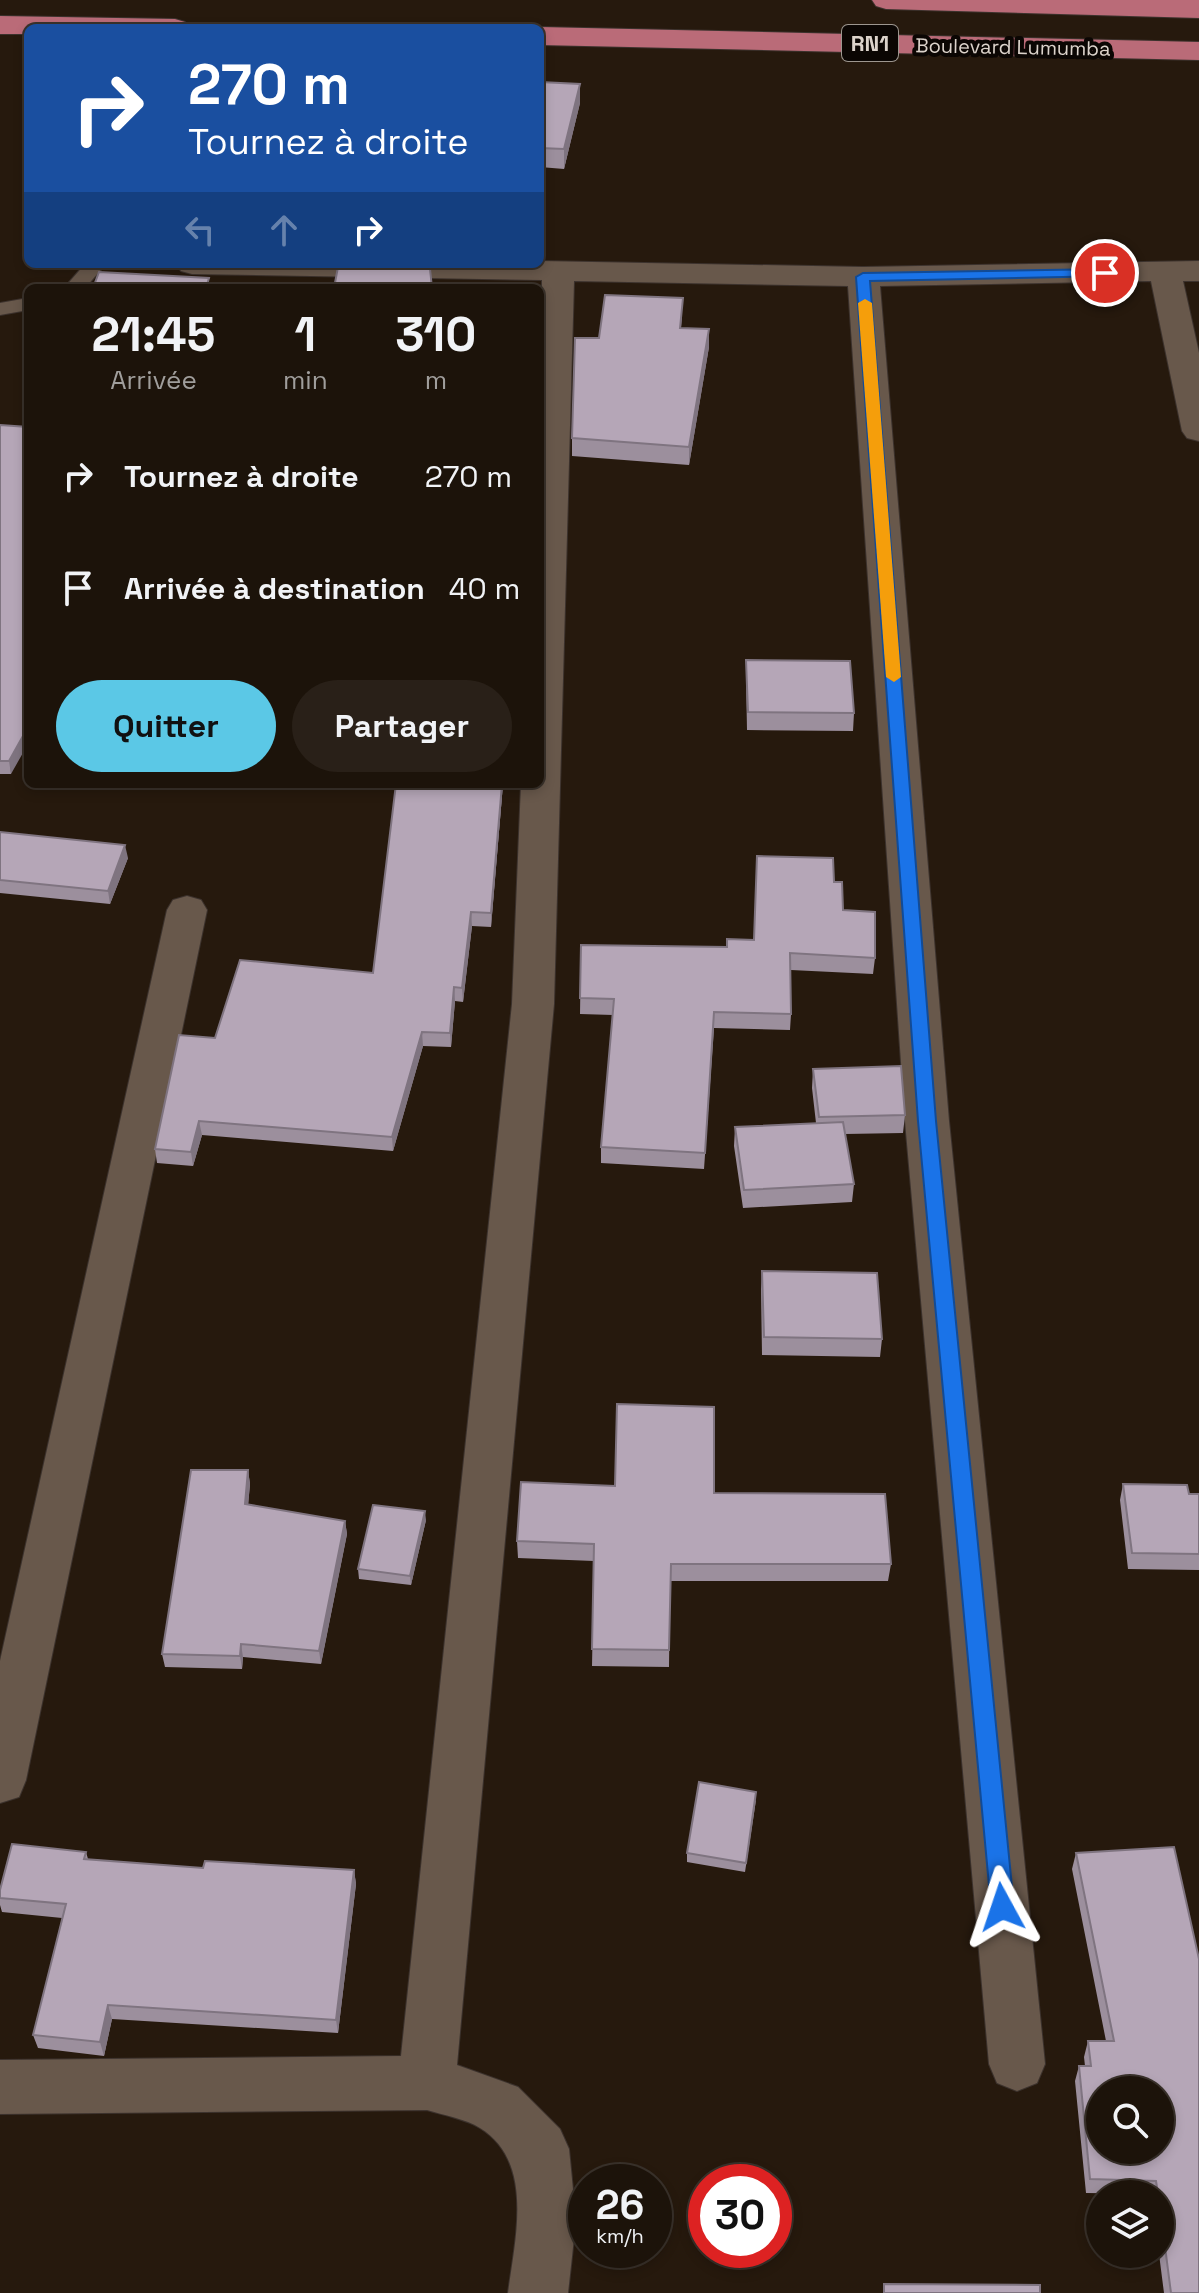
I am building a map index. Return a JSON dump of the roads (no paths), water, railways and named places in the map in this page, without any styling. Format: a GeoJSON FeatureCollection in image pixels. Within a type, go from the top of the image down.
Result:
{"type":"FeatureCollection","features":[{"type":"Feature","properties":{"kind":"highway","name":"Boulevard Lumumba"},"geometry":{"type":"LineString","coordinates":[[886,0],[1124,4],[1199,9]]}},
{"type":"Feature","properties":{"kind":"highway"},"geometry":{"type":"LineString","coordinates":[[0,25],[24,25]]}},
{"type":"Feature","properties":{"kind":"highway","name":"Boulevard Lumumba"},"geometry":{"type":"LineString","coordinates":[[544,36],[1199,51]]}},
{"type":"Feature","properties":{"kind":"street"},"geometry":{"type":"LineString","coordinates":[[223,268],[310,279],[558,273],[863,277],[1199,271]]}},
{"type":"Feature","properties":{"kind":"street"},"geometry":{"type":"LineString","coordinates":[[1165,272],[1199,431]]}},
{"type":"Feature","properties":{"kind":"street"},"geometry":{"type":"LineString","coordinates":[[544,682],[558,273]]}},
{"type":"Feature","properties":{"kind":"street"},"geometry":{"type":"LineString","coordinates":[[863,277],[927,1121],[1017,2064]]}},
{"type":"Feature","properties":{"kind":"street"},"geometry":{"type":"LineString","coordinates":[[427,2083],[533,1004],[540,788]]}},
{"type":"Feature","properties":{"kind":"street"},"geometry":{"type":"LineString","coordinates":[[0,1780],[187,910]]}},
{"type":"Feature","properties":{"kind":"street"},"geometry":{"type":"LineString","coordinates":[[2,2098],[427,2083],[498,2106],[540,2149],[547,2220],[538,2293]]}},
{"type":"Feature","properties":{"kind":"lane"},"geometry":{"type":"LineString","coordinates":[[78,284],[92,268]]}},
{"type":"Feature","properties":{"kind":"lane"},"geometry":{"type":"LineString","coordinates":[[0,309],[24,305]]}}]}
